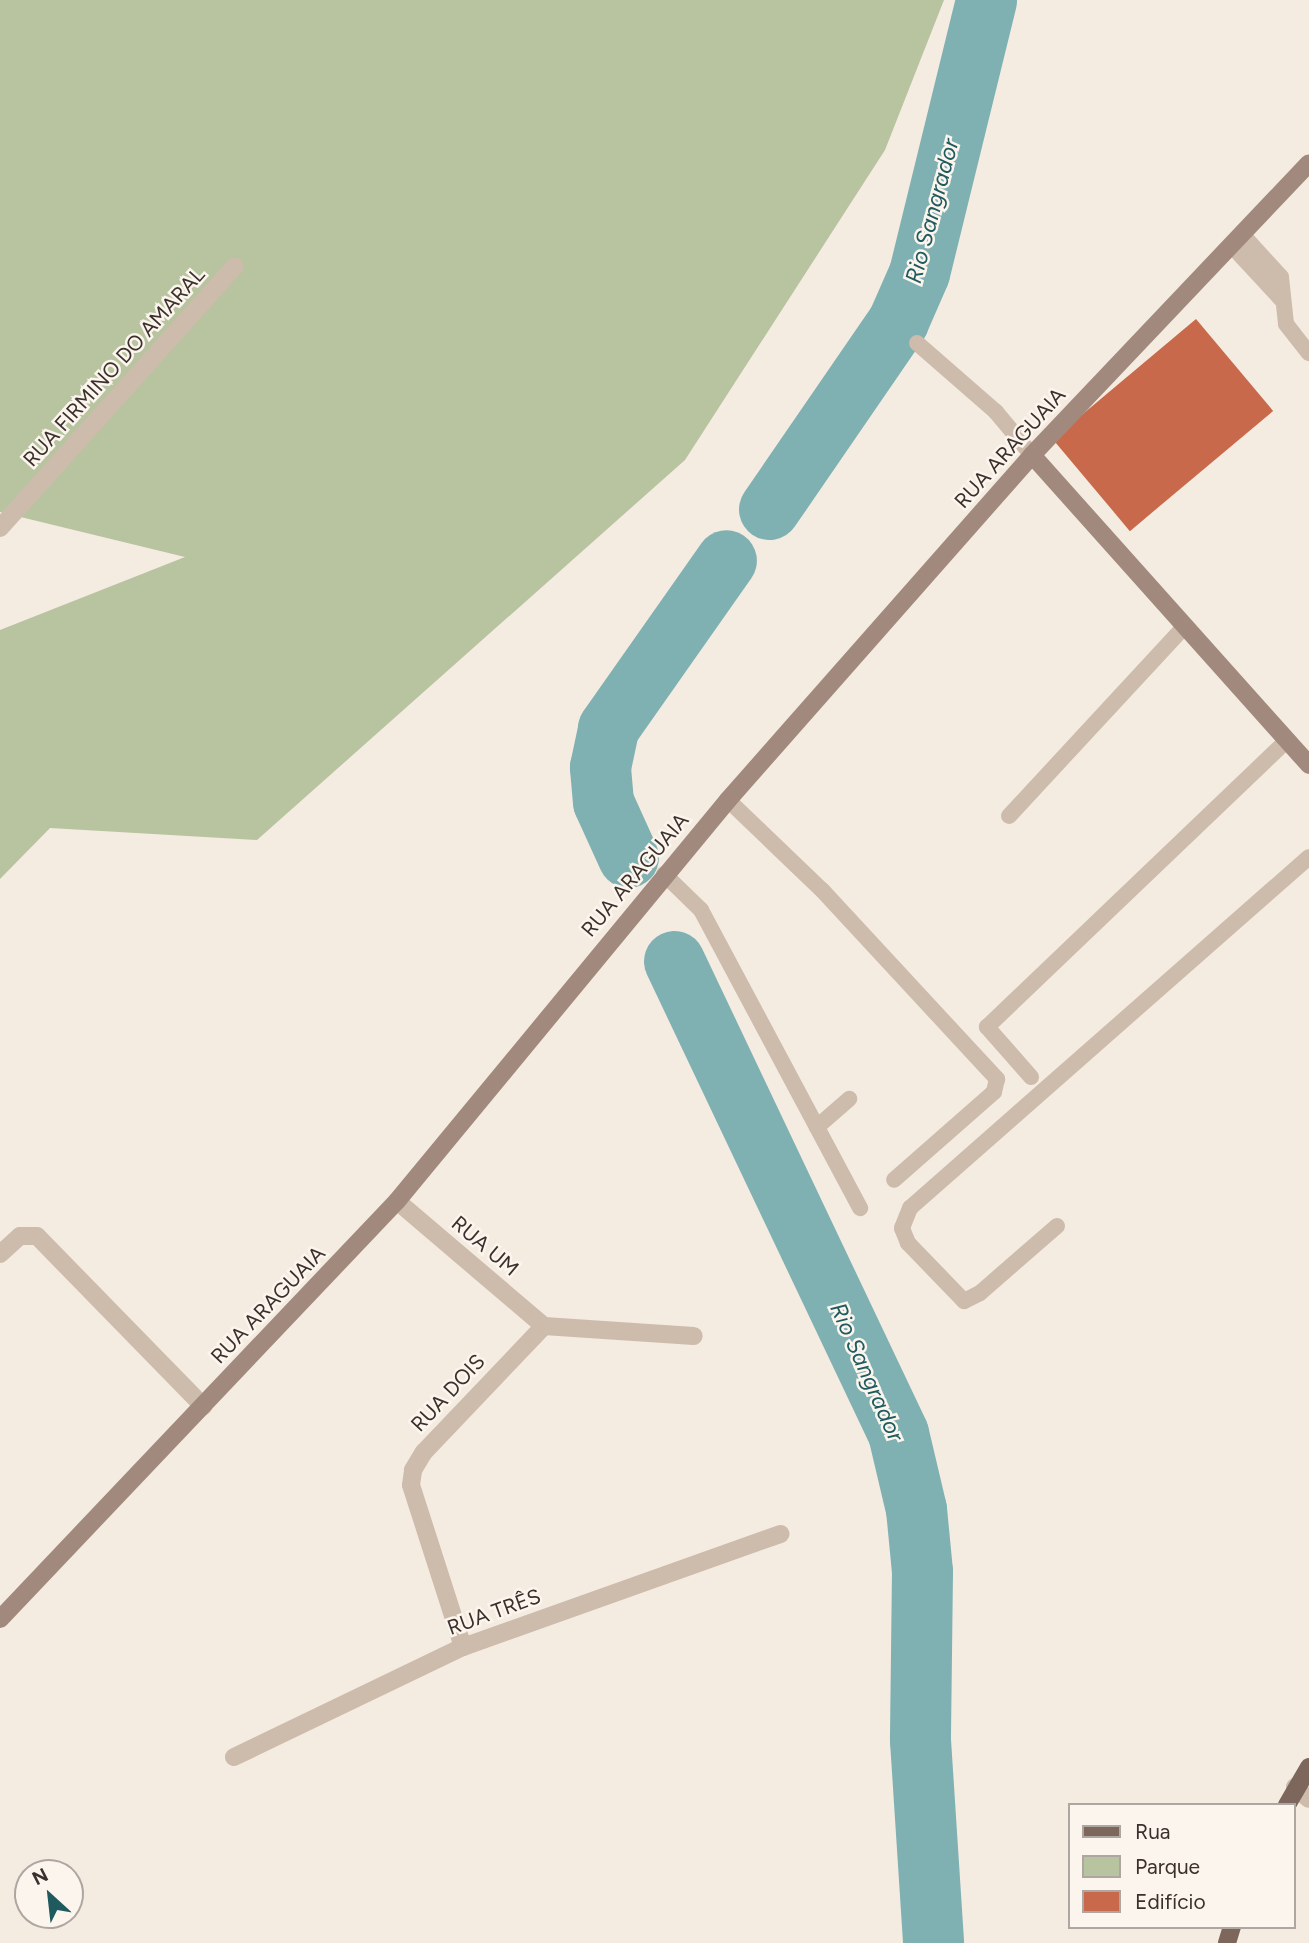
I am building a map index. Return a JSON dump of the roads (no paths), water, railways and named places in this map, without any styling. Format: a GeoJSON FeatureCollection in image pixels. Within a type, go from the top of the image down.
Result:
{"type":"FeatureCollection","features":[{"type":"Feature","properties":{"kind":"main road"},"geometry":{"type":"LineString","coordinates":[[1302,1793],[1309,1766]]}},
{"type":"Feature","properties":{"kind":"street","name":"RUA ARAGUAIA"},"geometry":{"type":"LineString","coordinates":[[0,1619],[397,1202],[664,874],[728,800],[1032,455],[1309,163]]}},
{"type":"Feature","properties":{"kind":"street","name":"RUA FIRMINO DO AMARAL"},"geometry":{"type":"LineString","coordinates":[[0,528],[234,267]]}},
{"type":"Feature","properties":{"kind":"street"},"geometry":{"type":"LineString","coordinates":[[1032,455],[1309,765]]}},
{"type":"Feature","properties":{"kind":"street","name":"RUA UM"},"geometry":{"type":"LineString","coordinates":[[397,1202],[544,1326]]}},
{"type":"Feature","properties":{"kind":"street"},"geometry":{"type":"LineString","coordinates":[[0,1254],[20,1236],[37,1236],[203,1406]]}},
{"type":"Feature","properties":{"kind":"street"},"geometry":{"type":"LineString","coordinates":[[544,1326],[694,1336]]}},
{"type":"Feature","properties":{"kind":"street","name":"RUA DOIS"},"geometry":{"type":"LineString","coordinates":[[463,1647],[415,1505],[413,1470],[424,1452],[544,1326]]}},
{"type":"Feature","properties":{"kind":"street","name":"RUA TRÊS"},"geometry":{"type":"LineString","coordinates":[[234,1757],[463,1647],[780,1534]]}},
{"type":"Feature","properties":{"kind":"lane"},"geometry":{"type":"LineString","coordinates":[[1236,239],[1282,277],[1285,286],[1281,299],[1286,324],[1309,353]]}},
{"type":"Feature","properties":{"kind":"lane"},"geometry":{"type":"LineString","coordinates":[[917,343],[996,412],[1032,455]]}},
{"type":"Feature","properties":{"kind":"lane"},"geometry":{"type":"LineString","coordinates":[[1009,816],[1185,626]]}},
{"type":"Feature","properties":{"kind":"lane"},"geometry":{"type":"LineString","coordinates":[[1031,1077],[988,1027],[1287,740]]}},
{"type":"Feature","properties":{"kind":"lane"},"geometry":{"type":"LineString","coordinates":[[728,800],[822,890],[997,1079],[994,1092],[894,1180]]}},
{"type":"Feature","properties":{"kind":"lane"},"geometry":{"type":"LineString","coordinates":[[1057,1227],[980,1293],[964,1301],[908,1243],[902,1228],[910,1208],[1309,857]]}},
{"type":"Feature","properties":{"kind":"lane"},"geometry":{"type":"LineString","coordinates":[[664,874],[701,910],[860,1208]]}},
{"type":"Feature","properties":{"kind":"lane"},"geometry":{"type":"LineString","coordinates":[[817,1127],[849,1099]]}},
{"type":"Feature","properties":{"kind":"water"},"geometry":{"type":"Polygon","coordinates":[[[929,1881],[940,1943],[924,1943],[929,1881]]]}},
{"type":"Feature","properties":{"kind":"waterway","name":"Rio Sangrador"},"geometry":{"type":"LineString","coordinates":[[769,509],[898,321],[919,273],[986,0]]}},
{"type":"Feature","properties":{"kind":"waterway","name":"Rio Sangrador"},"geometry":{"type":"LineString","coordinates":[[628,857],[603,802],[600,767],[608,728],[726,560]]}},
{"type":"Feature","properties":{"kind":"waterway","name":"Rio Sangrador"},"geometry":{"type":"LineString","coordinates":[[674,961],[898,1433],[916,1509],[922,1571],[920,1740],[933,1943]]}}]}
